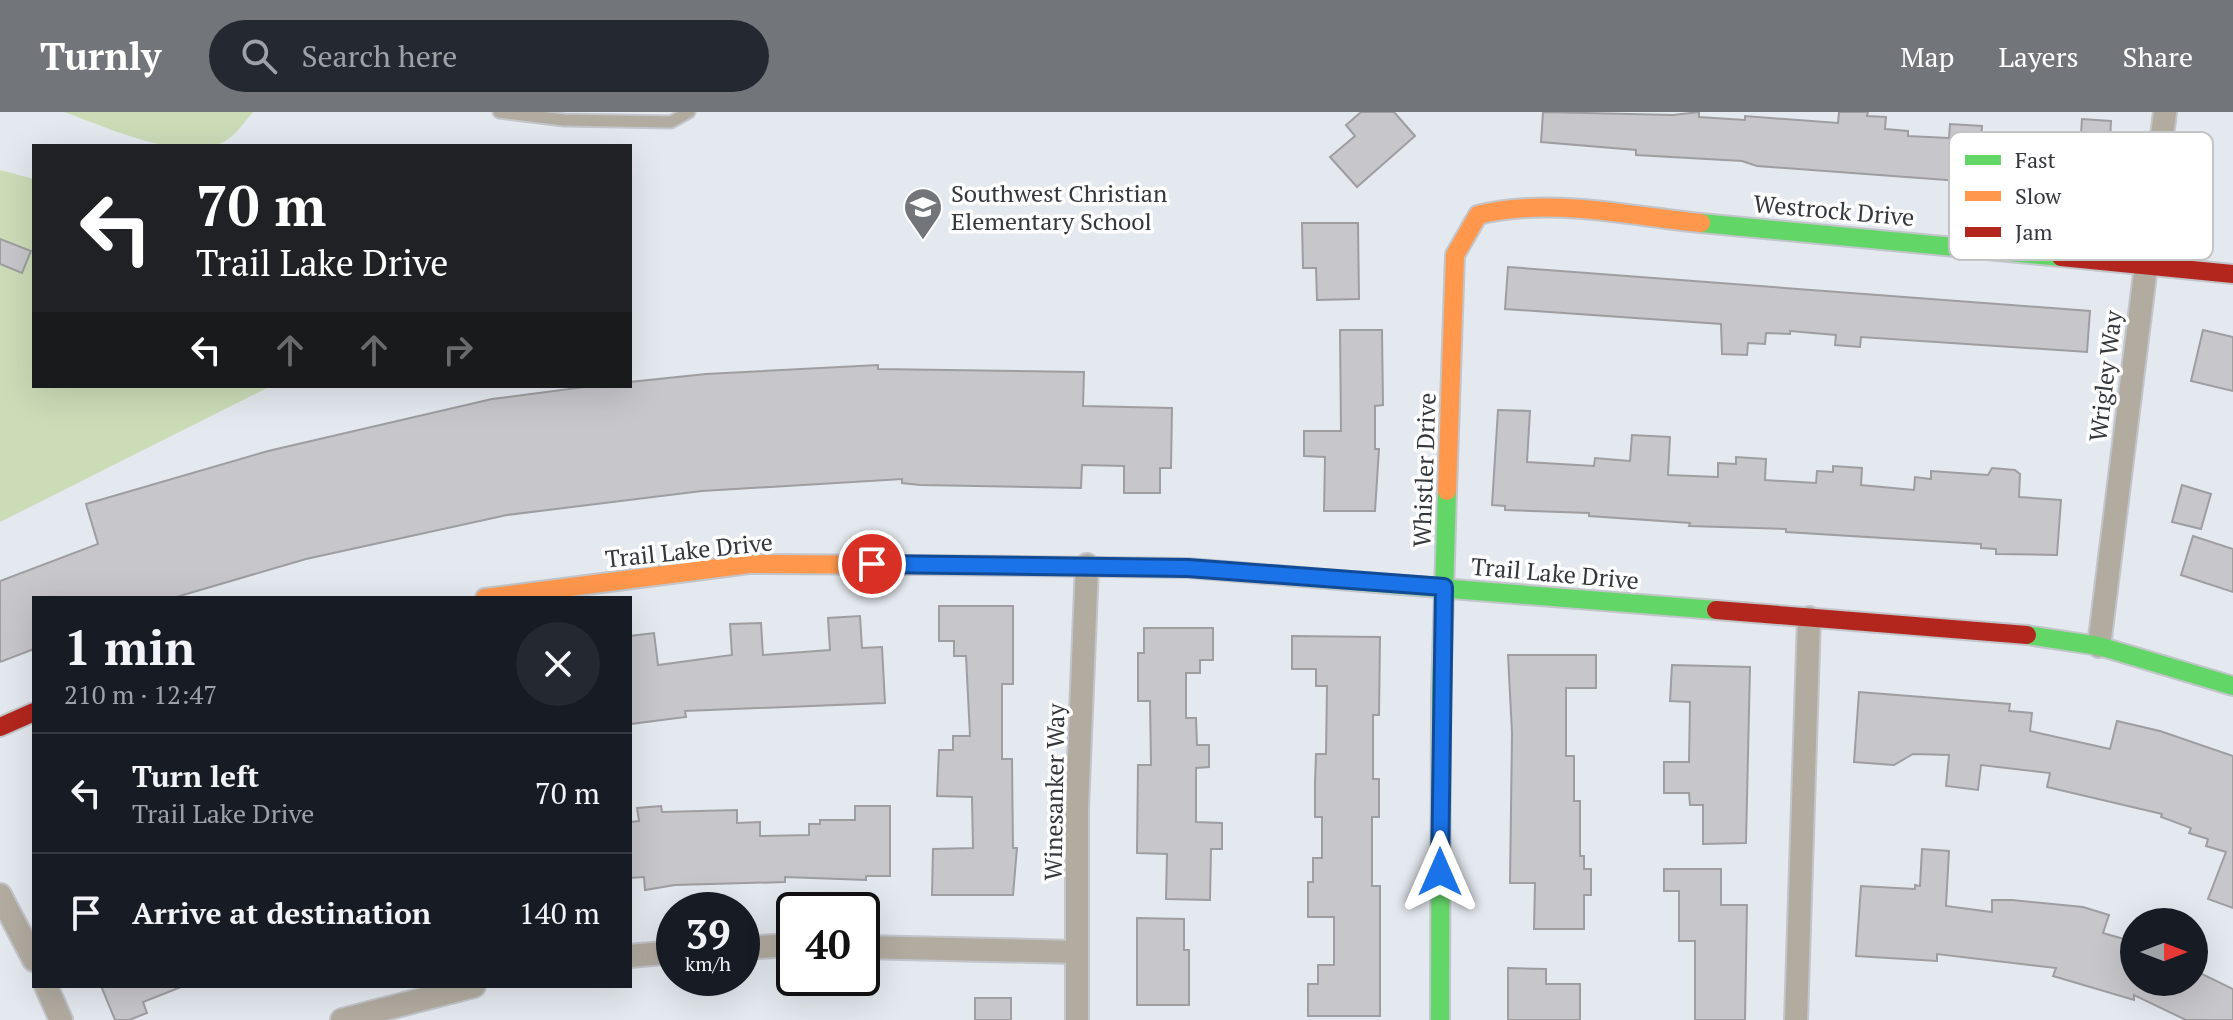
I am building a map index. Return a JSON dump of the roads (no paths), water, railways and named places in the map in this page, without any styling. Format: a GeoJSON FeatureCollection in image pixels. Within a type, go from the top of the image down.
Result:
{"type":"FeatureCollection","features":[{"type":"Feature","properties":{"kind":"street","name":"Wrigley Way"},"geometry":{"type":"LineString","coordinates":[[2162,132],[2165,112]]}},
{"type":"Feature","properties":{"kind":"street","name":"Westrock Drive"},"geometry":{"type":"LineString","coordinates":[[1478,215],[1506,208],[1547,208],[1949,245]]}},
{"type":"Feature","properties":{"kind":"street","name":"Whistler Drive"},"geometry":{"type":"LineString","coordinates":[[1440,1020],[1444,587],[1455,255],[1478,215]]}},
{"type":"Feature","properties":{"kind":"street","name":"Westrock Drive"},"geometry":{"type":"LineString","coordinates":[[2111,260],[2233,274]]}},
{"type":"Feature","properties":{"kind":"street","name":"Wrigley Way"},"geometry":{"type":"LineString","coordinates":[[2099,646],[2144,260]]}},
{"type":"Feature","properties":{"kind":"street","name":"Trail Lake Drive"},"geometry":{"type":"LineString","coordinates":[[501,596],[749,564],[1188,568],[2028,635],[2099,646],[2233,686]]}},
{"type":"Feature","properties":{"kind":"street","name":"Winesanker Way"},"geometry":{"type":"LineString","coordinates":[[1077,1020],[1077,808],[1087,565]]}},
{"type":"Feature","properties":{"kind":"street"},"geometry":{"type":"LineString","coordinates":[[1796,1020],[1809,618]]}},
{"type":"Feature","properties":{"kind":"street"},"geometry":{"type":"LineString","coordinates":[[0,727],[32,713]]}},
{"type":"Feature","properties":{"kind":"street"},"geometry":{"type":"LineString","coordinates":[[0,895],[32,956]]}},
{"type":"Feature","properties":{"kind":"street"},"geometry":{"type":"LineString","coordinates":[[880,947],[1077,952]]}},
{"type":"Feature","properties":{"kind":"street"},"geometry":{"type":"LineString","coordinates":[[632,956],[656,954]]}},
{"type":"Feature","properties":{"kind":"street"},"geometry":{"type":"LineString","coordinates":[[47,988],[61,1020]]}},
{"type":"Feature","properties":{"kind":"street"},"geometry":{"type":"LineString","coordinates":[[342,1020],[466,988]]}},
{"type":"Feature","properties":{"kind":"lane"},"geometry":{"type":"LineString","coordinates":[[499,112],[564,120],[671,122],[689,112]]}},
{"type":"Feature","properties":{"kind":"place","name":"Southwest Christian Elementary School"},"geometry":{"type":"Point","coordinates":[923,241]}}]}
